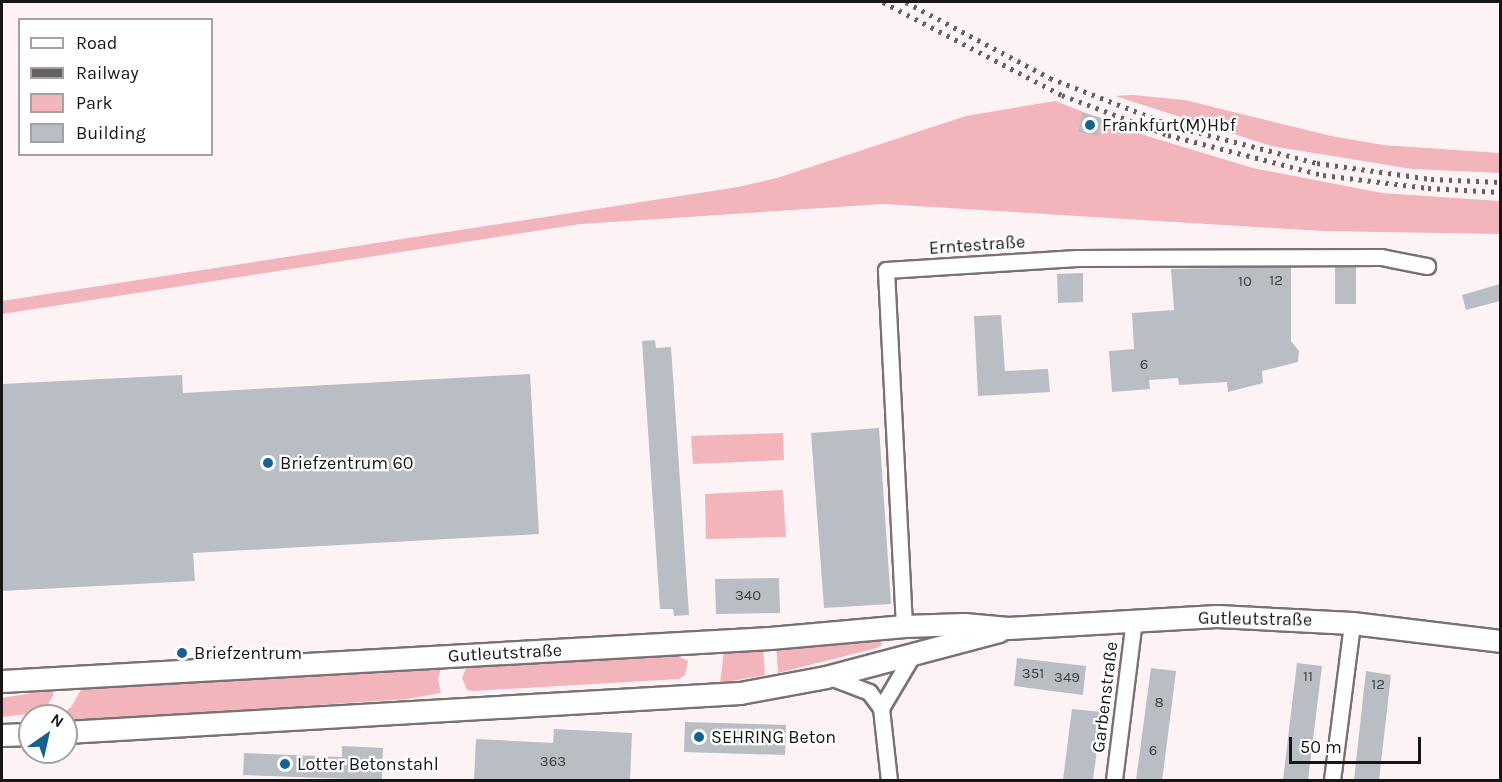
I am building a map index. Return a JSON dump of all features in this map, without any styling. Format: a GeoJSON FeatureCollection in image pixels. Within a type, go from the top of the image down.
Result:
{"type":"FeatureCollection","features":[{"type":"Feature","properties":{"kind":"main road","name":"Gutleutstraße"},"geometry":{"type":"LineString","coordinates":[[2,681],[770,638],[904,626],[964,624],[1008,628],[1134,619],[1279,616],[1500,641]]}},
{"type":"Feature","properties":{"kind":"main road","name":"Gutleutstraße"},"geometry":{"type":"LineString","coordinates":[[78,731],[740,693],[826,677],[1008,628]]}},
{"type":"Feature","properties":{"kind":"main road"},"geometry":{"type":"LineString","coordinates":[[2,735],[18,734]]}},
{"type":"Feature","properties":{"kind":"street","name":"Erntestraße"},"geometry":{"type":"LineString","coordinates":[[904,626],[886,270],[1089,258],[1381,257],[1427,266]]}},
{"type":"Feature","properties":{"kind":"street","name":"Garbenstraße"},"geometry":{"type":"LineString","coordinates":[[1114,780],[1134,619]]}},
{"type":"Feature","properties":{"kind":"street"},"geometry":{"type":"LineString","coordinates":[[1332,780],[1352,623]]}},
{"type":"Feature","properties":{"kind":"street"},"geometry":{"type":"LineString","coordinates":[[881,708],[914,654]]}},
{"type":"Feature","properties":{"kind":"street"},"geometry":{"type":"LineString","coordinates":[[826,677],[847,681],[869,692],[881,708],[889,780]]}},
{"type":"Feature","properties":{"kind":"green space"},"geometry":{"type":"Polygon","coordinates":[[[1133,95],[1185,100],[1331,136],[1383,145],[1500,153],[1500,173],[1412,169],[1271,146],[1115,96],[1133,95]]]}},
{"type":"Feature","properties":{"kind":"green space"},"geometry":{"type":"Polygon","coordinates":[[[1055,101],[1147,136],[1253,168],[1382,193],[1500,201],[1500,234],[1322,231],[883,204],[581,224],[2,314],[2,301],[738,187],[777,178],[966,116],[1055,101]]]}},
{"type":"Feature","properties":{"kind":"green space"},"geometry":{"type":"Polygon","coordinates":[[[783,433],[784,460],[693,464],[691,436],[783,433]]]}},
{"type":"Feature","properties":{"kind":"green space"},"geometry":{"type":"Polygon","coordinates":[[[783,490],[786,537],[706,539],[705,494],[783,490]]]}},
{"type":"Feature","properties":{"kind":"green space"},"geometry":{"type":"Polygon","coordinates":[[[878,641],[883,644],[877,648],[778,673],[776,645],[878,641]]]}},
{"type":"Feature","properties":{"kind":"green space"},"geometry":{"type":"Polygon","coordinates":[[[763,648],[765,675],[720,683],[724,650],[763,648]]]}},
{"type":"Feature","properties":{"kind":"green space"},"geometry":{"type":"Polygon","coordinates":[[[669,652],[688,661],[685,675],[679,679],[473,691],[467,690],[462,678],[467,666],[474,663],[669,652]]]}},
{"type":"Feature","properties":{"kind":"green space"},"geometry":{"type":"Polygon","coordinates":[[[442,666],[438,679],[441,693],[407,699],[78,721],[78,704],[73,704],[82,688],[442,666]]]}},
{"type":"Feature","properties":{"kind":"green space"},"geometry":{"type":"Polygon","coordinates":[[[50,690],[54,694],[48,704],[18,704],[18,715],[2,717],[2,698],[50,690]]]}},
{"type":"Feature","properties":{"kind":"building","name":"Frankfurt(M)Hbf"},"geometry":{"type":"Polygon","coordinates":[[[1082,113],[1102,118],[1098,136],[1078,132],[1082,113]]]}},
{"type":"Feature","properties":{"kind":"building"},"geometry":{"type":"Polygon","coordinates":[[[1291,267],[1291,341],[1299,351],[1298,362],[1262,371],[1263,383],[1228,392],[1227,382],[1179,385],[1178,378],[1149,380],[1150,389],[1112,392],[1109,351],[1134,349],[1132,313],[1174,310],[1171,269],[1291,267]]]}},
{"type":"Feature","properties":{"kind":"building"},"geometry":{"type":"Polygon","coordinates":[[[1335,267],[1356,267],[1356,304],[1335,304],[1335,267]]]}},
{"type":"Feature","properties":{"kind":"building"},"geometry":{"type":"Polygon","coordinates":[[[1083,273],[1083,302],[1058,303],[1057,274],[1083,273]]]}},
{"type":"Feature","properties":{"kind":"building"},"geometry":{"type":"Polygon","coordinates":[[[1500,284],[1500,301],[1466,310],[1462,295],[1500,284]]]}},
{"type":"Feature","properties":{"kind":"building"},"geometry":{"type":"Polygon","coordinates":[[[1001,315],[1005,371],[1048,369],[1050,392],[978,396],[974,316],[1001,315]]]}},
{"type":"Feature","properties":{"kind":"building"},"geometry":{"type":"Polygon","coordinates":[[[655,340],[656,348],[671,347],[689,615],[674,616],[673,609],[660,609],[642,341],[655,340]]]}},
{"type":"Feature","properties":{"kind":"building","name":"Briefzentrum 60"},"geometry":{"type":"Polygon","coordinates":[[[530,374],[539,534],[193,553],[195,581],[2,591],[2,384],[182,375],[183,393],[530,374]]]}},
{"type":"Feature","properties":{"kind":"building"},"geometry":{"type":"Polygon","coordinates":[[[879,428],[891,604],[824,608],[811,433],[879,428]]]}},
{"type":"Feature","properties":{"kind":"building"},"geometry":{"type":"Polygon","coordinates":[[[779,578],[780,613],[716,614],[715,579],[779,578]]]}},
{"type":"Feature","properties":{"kind":"building"},"geometry":{"type":"Polygon","coordinates":[[[1017,658],[1086,666],[1083,695],[1014,686],[1017,658]]]}},
{"type":"Feature","properties":{"kind":"building"},"geometry":{"type":"Polygon","coordinates":[[[1297,663],[1322,666],[1308,780],[1283,780],[1297,663]]]}},
{"type":"Feature","properties":{"kind":"building"},"geometry":{"type":"Polygon","coordinates":[[[1151,668],[1176,671],[1164,766],[1162,780],[1136,780],[1151,668]]]}},
{"type":"Feature","properties":{"kind":"building"},"geometry":{"type":"Polygon","coordinates":[[[1366,671],[1391,675],[1379,780],[1354,780],[1366,671]]]}},
{"type":"Feature","properties":{"kind":"building"},"geometry":{"type":"Polygon","coordinates":[[[1072,709],[1102,712],[1093,780],[1063,780],[1072,709]]]}},
{"type":"Feature","properties":{"kind":"building"},"geometry":{"type":"Polygon","coordinates":[[[685,722],[786,725],[785,755],[684,752],[685,722]]]}},
{"type":"Feature","properties":{"kind":"building"},"geometry":{"type":"Polygon","coordinates":[[[554,729],[632,733],[630,780],[474,780],[476,739],[553,743],[554,729]]]}},
{"type":"Feature","properties":{"kind":"building"},"geometry":{"type":"Polygon","coordinates":[[[342,746],[383,748],[382,780],[243,775],[244,753],[342,757],[342,746]]]}},
{"type":"Feature","properties":{"kind":"railway"},"geometry":{"type":"LineString","coordinates":[[883,2],[1062,95],[1168,135],[1323,175],[1428,188],[1500,192]]}},
{"type":"Feature","properties":{"kind":"railway"},"geometry":{"type":"LineString","coordinates":[[906,2],[1050,78],[1173,126],[1317,163],[1431,179],[1500,182]]}},
{"type":"Feature","properties":{"kind":"place","name":"Frankfurt(M)Hbf"},"geometry":{"type":"Point","coordinates":[1090,125]}},
{"type":"Feature","properties":{"kind":"place","name":"Briefzentrum 60"},"geometry":{"type":"Point","coordinates":[268,463]}},
{"type":"Feature","properties":{"kind":"place","name":"Briefzentrum"},"geometry":{"type":"Point","coordinates":[182,653]}},
{"type":"Feature","properties":{"kind":"place","name":"SEHRING Beton"},"geometry":{"type":"Point","coordinates":[699,737]}},
{"type":"Feature","properties":{"kind":"place","name":"Lotter Betonstahl"},"geometry":{"type":"Point","coordinates":[285,764]}}]}
